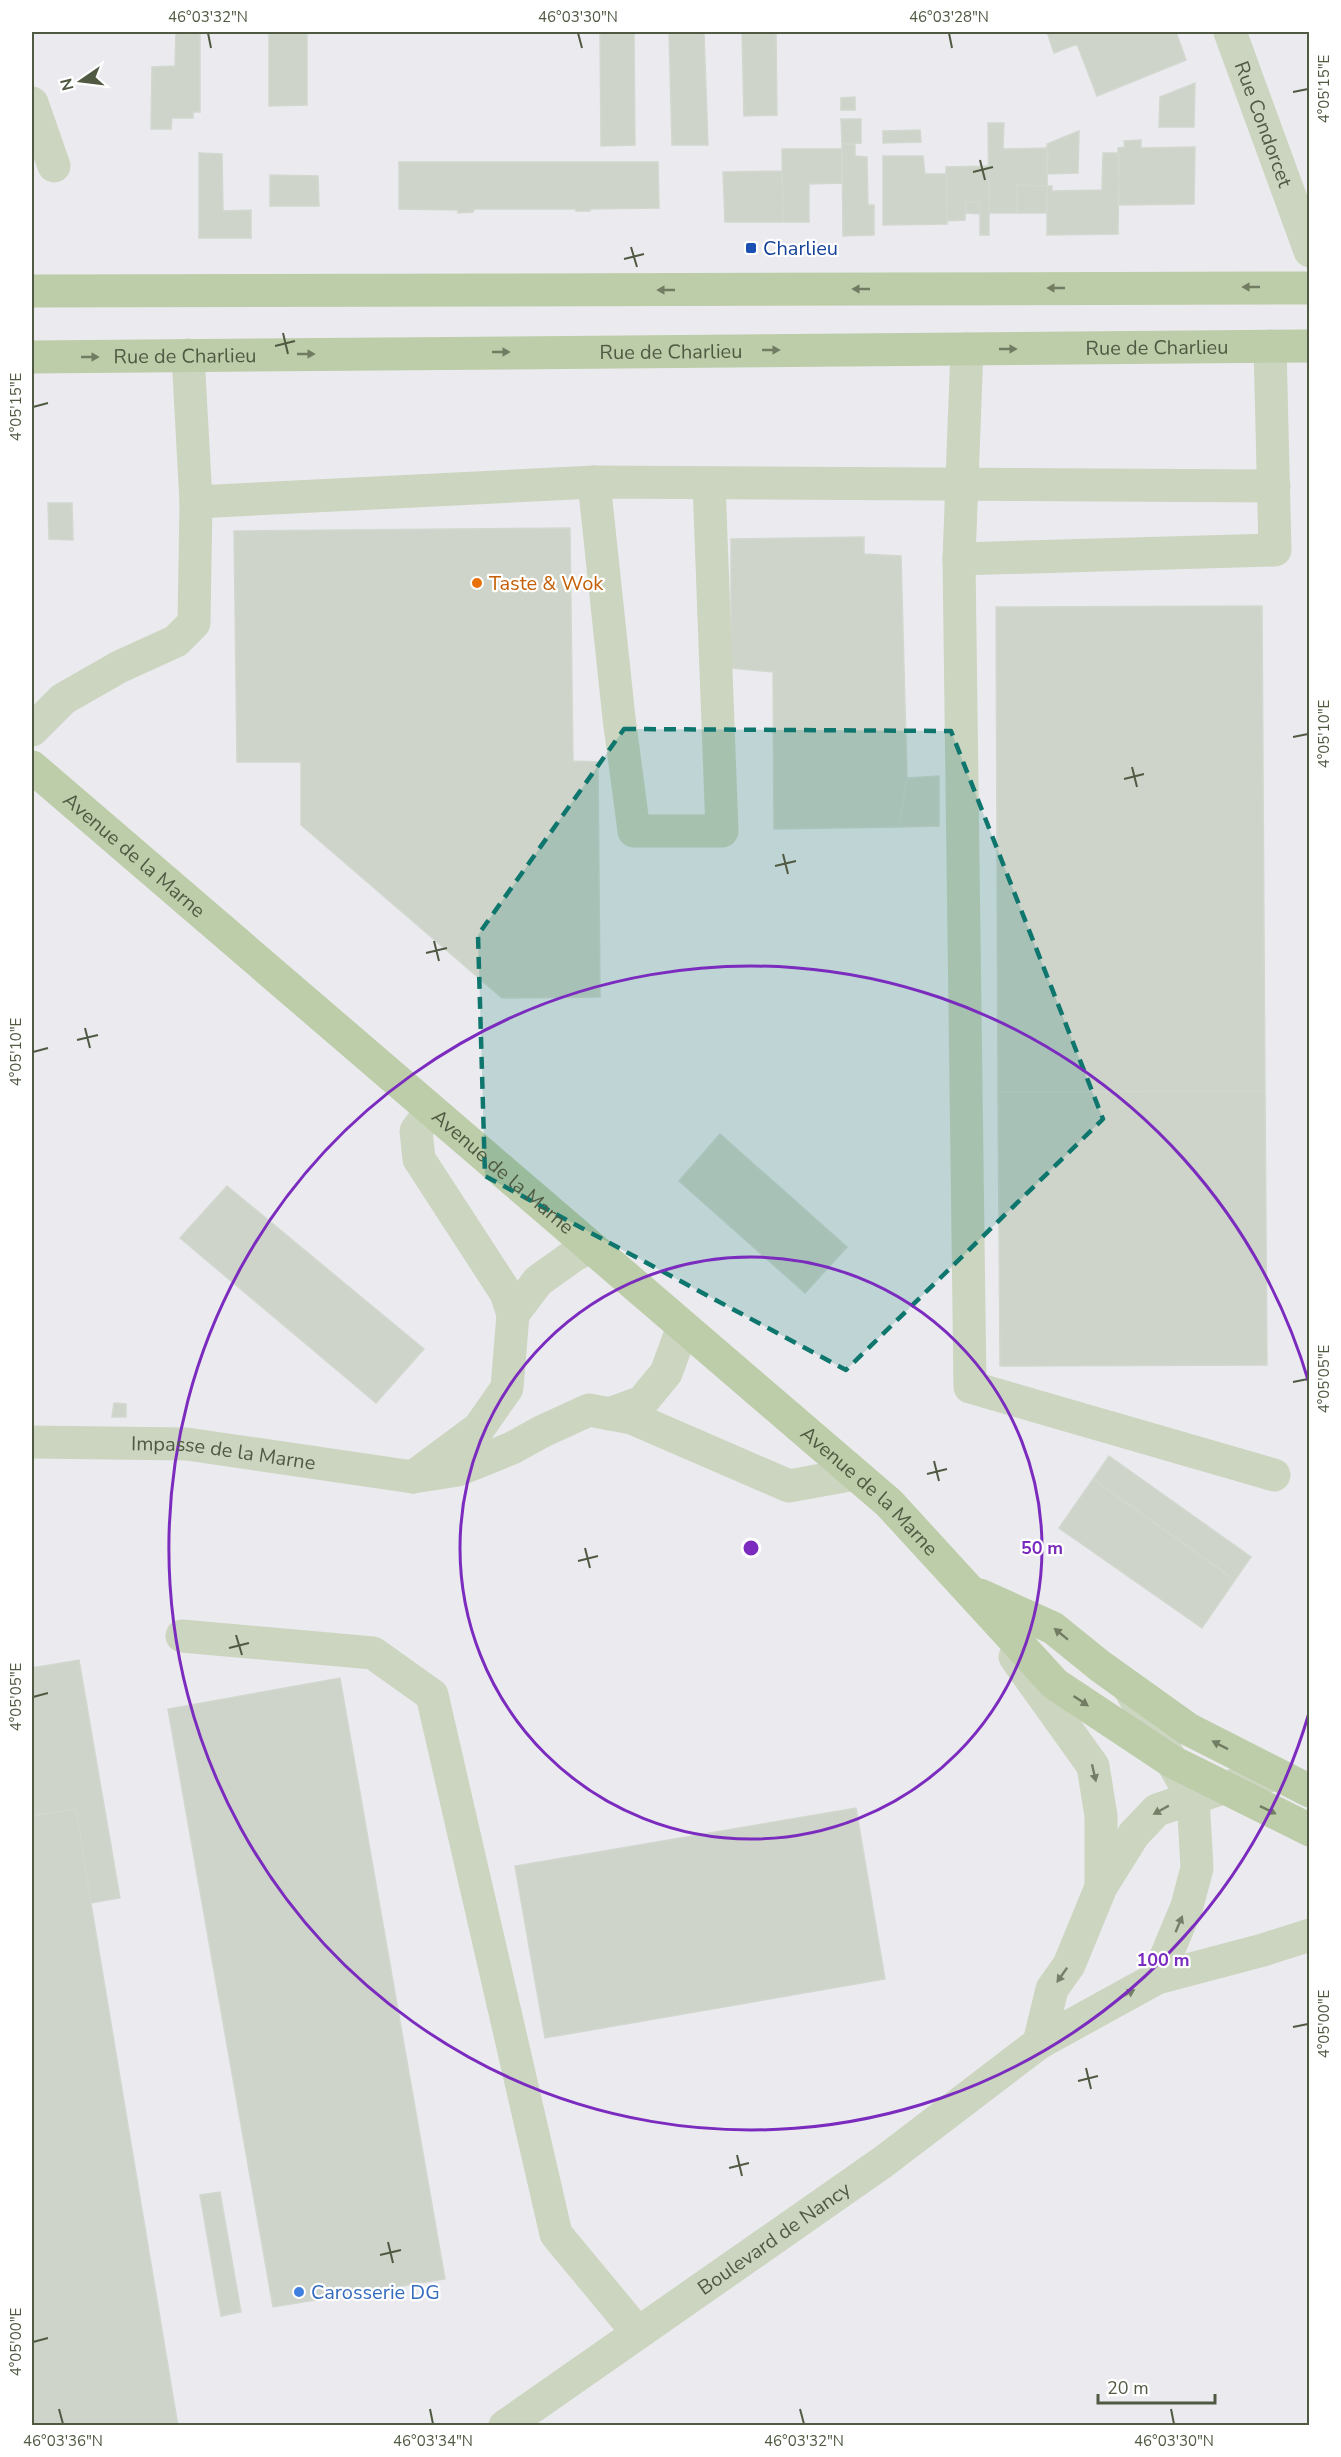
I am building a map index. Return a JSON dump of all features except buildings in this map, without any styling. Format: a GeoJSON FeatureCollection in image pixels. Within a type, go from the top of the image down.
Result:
{"type":"FeatureCollection","features":[{"type":"Feature","properties":{"kind":"main road"},"geometry":{"type":"LineString","coordinates":[[32,291],[1310,288]]}},
{"type":"Feature","properties":{"kind":"main road","name":"Rue de Charlieu"},"geometry":{"type":"LineString","coordinates":[[32,357],[1310,346]]}},
{"type":"Feature","properties":{"kind":"main road","name":"Avenue de la Marne"},"geometry":{"type":"LineString","coordinates":[[32,767],[889,1503],[1056,1684],[1171,1761],[1310,1830]]}},
{"type":"Feature","properties":{"kind":"main road","name":"Avenue de la Marne"},"geometry":{"type":"LineString","coordinates":[[965,1588],[1053,1628],[1188,1729],[1310,1791]]}},
{"type":"Feature","properties":{"kind":"street","name":"Rue Condorcet"},"geometry":{"type":"LineString","coordinates":[[1230,32],[1310,251]]}},
{"type":"Feature","properties":{"kind":"street"},"geometry":{"type":"LineString","coordinates":[[32,103],[54,166]]}},
{"type":"Feature","properties":{"kind":"street"},"geometry":{"type":"LineString","coordinates":[[959,559],[1275,550],[1270,346]]}},
{"type":"Feature","properties":{"kind":"street"},"geometry":{"type":"LineString","coordinates":[[967,349],[959,559],[970,1387],[1274,1474]]}},
{"type":"Feature","properties":{"kind":"street"},"geometry":{"type":"LineString","coordinates":[[32,730],[63,699],[119,667],[176,641],[194,623],[196,502],[189,355]]}},
{"type":"Feature","properties":{"kind":"street"},"geometry":{"type":"LineString","coordinates":[[196,502],[594,482],[1274,486]]}},
{"type":"Feature","properties":{"kind":"street"},"geometry":{"type":"LineString","coordinates":[[594,482],[619,718],[634,831],[722,831],[709,483]]}},
{"type":"Feature","properties":{"kind":"street"},"geometry":{"type":"LineString","coordinates":[[413,1477],[479,1428],[507,1388],[513,1314],[506,1293],[420,1159],[417,1131],[431,1110]]}},
{"type":"Feature","properties":{"kind":"street"},"geometry":{"type":"LineString","coordinates":[[513,1314],[538,1281],[590,1247]]}},
{"type":"Feature","properties":{"kind":"street","name":"Impasse de la Marne"},"geometry":{"type":"LineString","coordinates":[[609,1414],[642,1402],[666,1373],[683,1327]]}},
{"type":"Feature","properties":{"kind":"street","name":"Impasse de la Marne"},"geometry":{"type":"LineString","coordinates":[[32,1442],[187,1444],[413,1477],[458,1470],[512,1448],[589,1410],[632,1418],[789,1486],[855,1474]]}},
{"type":"Feature","properties":{"kind":"street"},"geometry":{"type":"LineString","coordinates":[[965,1588],[1093,1766],[1101,1816],[1101,1887]]}},
{"type":"Feature","properties":{"kind":"street"},"geometry":{"type":"LineString","coordinates":[[182,1636],[373,1653],[432,1695],[556,2234],[638,2333]]}},
{"type":"Feature","properties":{"kind":"street"},"geometry":{"type":"LineString","coordinates":[[1128,1686],[1192,1798],[1197,1868],[1187,1906],[1157,1978]]}},
{"type":"Feature","properties":{"kind":"street"},"geometry":{"type":"LineString","coordinates":[[1039,2043],[1052,1989],[1069,1965],[1101,1887],[1134,1834],[1157,1810],[1223,1788],[1276,1774]]}},
{"type":"Feature","properties":{"kind":"street","name":"Boulevard de Nancy"},"geometry":{"type":"LineString","coordinates":[[505,2426],[883,2162],[1039,2043],[1157,1978],[1310,1935]]}},
{"type":"Feature","properties":{"kind":"highlighted area"},"geometry":{"type":"Polygon","coordinates":[[[624,729],[951,731],[1103,1119],[846,1370],[485,1176],[478,935],[624,729]]]}},
{"type":"Feature","properties":{"kind":"place","name":"Charlieu"},"geometry":{"type":"Point","coordinates":[751,248]}},
{"type":"Feature","properties":{"kind":"place","name":"Taste & Wok"},"geometry":{"type":"Point","coordinates":[477,583]}},
{"type":"Feature","properties":{"kind":"place","name":"Carosserie DG"},"geometry":{"type":"Point","coordinates":[299,2292]}}]}
